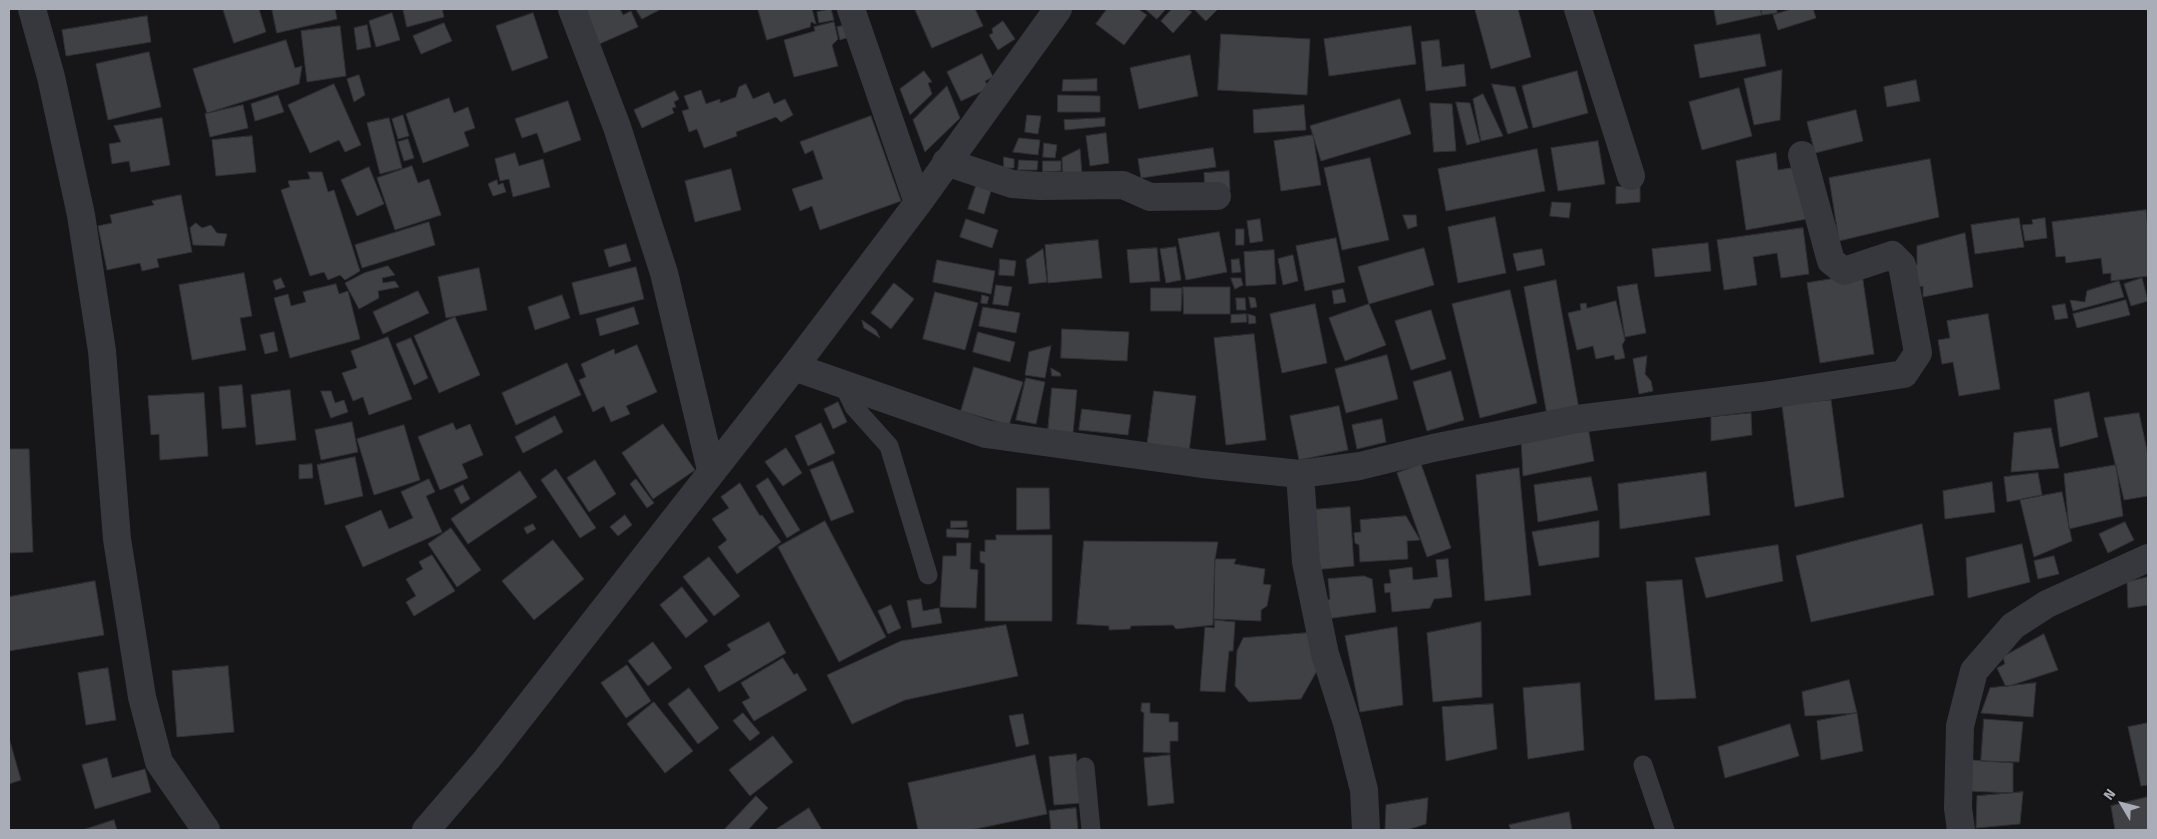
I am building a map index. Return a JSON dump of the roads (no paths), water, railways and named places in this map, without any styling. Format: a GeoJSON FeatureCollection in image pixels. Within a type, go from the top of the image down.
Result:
{"type":"FeatureCollection","features":[{"type":"Feature","properties":{"kind":"street"},"geometry":{"type":"LineString","coordinates":[[32,9],[52,77],[81,215],[102,351],[117,539],[142,697],[159,762],[206,830]]}},
{"type":"Feature","properties":{"kind":"street"},"geometry":{"type":"LineString","coordinates":[[572,9],[617,127],[664,273],[711,470]]}},
{"type":"Feature","properties":{"kind":"street"},"geometry":{"type":"LineString","coordinates":[[851,9],[918,203]]}},
{"type":"Feature","properties":{"kind":"street"},"geometry":{"type":"LineString","coordinates":[[426,830],[486,759],[794,366],[918,203],[1058,9]]}},
{"type":"Feature","properties":{"kind":"street"},"geometry":{"type":"LineString","coordinates":[[1578,9],[1631,176]]}},
{"type":"Feature","properties":{"kind":"street"},"geometry":{"type":"LineString","coordinates":[[794,366],[949,423],[986,434],[1202,464],[1300,474],[1360,466],[1433,448],[1577,419],[1763,396],[1904,374],[1918,353],[1902,265],[1892,254],[1844,271],[1831,260],[1802,155]]}},
{"type":"Feature","properties":{"kind":"street"},"geometry":{"type":"LineString","coordinates":[[946,162],[1012,184],[1040,186],[1123,185],[1150,197],[1217,196]]}},
{"type":"Feature","properties":{"kind":"street"},"geometry":{"type":"LineString","coordinates":[[1300,474],[1306,562],[1325,654],[1347,723],[1364,790],[1366,830]]}},
{"type":"Feature","properties":{"kind":"street"},"geometry":{"type":"LineString","coordinates":[[1961,830],[1958,808],[1960,726],[1974,671],[2013,626],[2047,604],[2148,558]]}},
{"type":"Feature","properties":{"kind":"lane"},"geometry":{"type":"LineString","coordinates":[[843,384],[854,407],[889,446],[928,576]]}},
{"type":"Feature","properties":{"kind":"lane"},"geometry":{"type":"LineString","coordinates":[[1643,765],[1665,830]]}},
{"type":"Feature","properties":{"kind":"lane"},"geometry":{"type":"LineString","coordinates":[[1084,767],[1092,830]]}}]}
